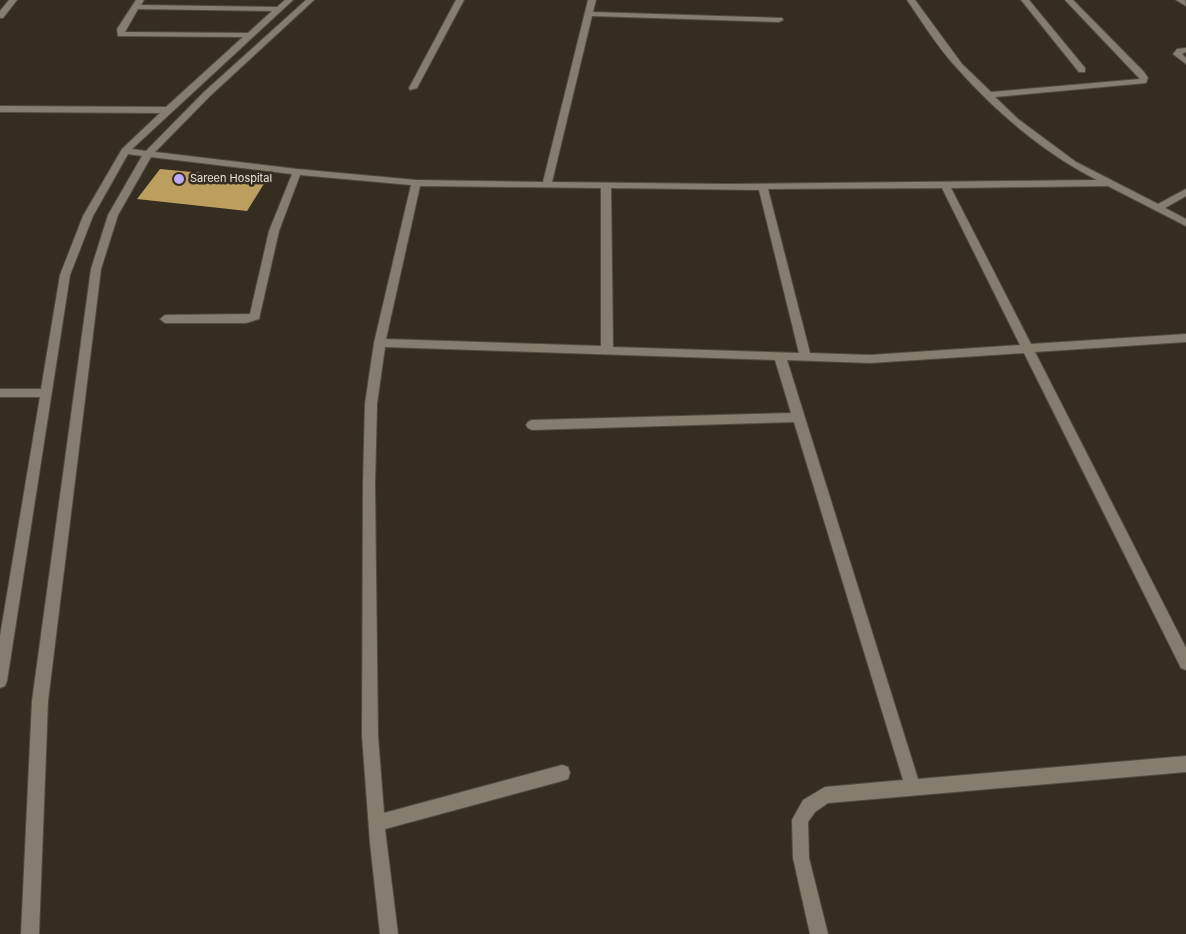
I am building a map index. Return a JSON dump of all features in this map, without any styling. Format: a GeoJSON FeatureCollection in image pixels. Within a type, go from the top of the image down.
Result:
{"type":"FeatureCollection","features":[{"type":"Feature","properties":{"kind":"street"},"geometry":{"type":"LineString","coordinates":[[0,16],[13,0]]}},
{"type":"Feature","properties":{"kind":"street"},"geometry":{"type":"LineString","coordinates":[[140,0],[121,29],[121,34],[250,35]]}},
{"type":"Feature","properties":{"kind":"street"},"geometry":{"type":"LineString","coordinates":[[0,681],[65,275],[88,216],[124,151],[289,0]]}},
{"type":"Feature","properties":{"kind":"street"},"geometry":{"type":"LineString","coordinates":[[30,934],[40,701],[96,269],[113,215],[148,154],[188,112],[310,0]]}},
{"type":"Feature","properties":{"kind":"street"},"geometry":{"type":"LineString","coordinates":[[413,88],[460,0]]}},
{"type":"Feature","properties":{"kind":"street"},"geometry":{"type":"LineString","coordinates":[[547,185],[592,0]]}},
{"type":"Feature","properties":{"kind":"street"},"geometry":{"type":"LineString","coordinates":[[911,0],[959,66],[1015,121],[1044,145],[1074,164],[1186,223]]}},
{"type":"Feature","properties":{"kind":"street"},"geometry":{"type":"LineString","coordinates":[[1025,0],[1082,70]]}},
{"type":"Feature","properties":{"kind":"street"},"geometry":{"type":"LineString","coordinates":[[988,95],[1143,82],[1144,78],[1141,74],[1069,0]]}},
{"type":"Feature","properties":{"kind":"street"},"geometry":{"type":"LineString","coordinates":[[1069,0],[1074,0]]}},
{"type":"Feature","properties":{"kind":"street"},"geometry":{"type":"LineString","coordinates":[[1180,0],[1186,4]]}},
{"type":"Feature","properties":{"kind":"street"},"geometry":{"type":"LineString","coordinates":[[135,8],[279,9]]}},
{"type":"Feature","properties":{"kind":"street"},"geometry":{"type":"LineString","coordinates":[[589,14],[779,20]]}},
{"type":"Feature","properties":{"kind":"street"},"geometry":{"type":"LineString","coordinates":[[1186,50],[1177,52],[1186,62]]}},
{"type":"Feature","properties":{"kind":"street"},"geometry":{"type":"LineString","coordinates":[[0,109],[168,110],[188,112]]}},
{"type":"Feature","properties":{"kind":"street"},"geometry":{"type":"LineString","coordinates":[[124,151],[297,172],[416,183],[763,187],[1109,183]]}},
{"type":"Feature","properties":{"kind":"street"},"geometry":{"type":"LineString","coordinates":[[165,319],[246,319],[255,316],[274,231],[297,172]]}},
{"type":"Feature","properties":{"kind":"street"},"geometry":{"type":"LineString","coordinates":[[389,934],[370,736],[369,485],[371,404],[380,343],[416,183]]}},
{"type":"Feature","properties":{"kind":"street"},"geometry":{"type":"LineString","coordinates":[[944,185],[1186,663]]}},
{"type":"Feature","properties":{"kind":"street"},"geometry":{"type":"LineString","coordinates":[[606,186],[607,351]]}},
{"type":"Feature","properties":{"kind":"street"},"geometry":{"type":"LineString","coordinates":[[763,187],[806,358]]}},
{"type":"Feature","properties":{"kind":"street"},"geometry":{"type":"LineString","coordinates":[[1158,208],[1186,192]]}},
{"type":"Feature","properties":{"kind":"street"},"geometry":{"type":"LineString","coordinates":[[380,343],[870,359],[1186,338]]}},
{"type":"Feature","properties":{"kind":"street"},"geometry":{"type":"LineString","coordinates":[[780,357],[913,788]]}},
{"type":"Feature","properties":{"kind":"street"},"geometry":{"type":"LineString","coordinates":[[0,393],[46,393]]}},
{"type":"Feature","properties":{"kind":"street"},"geometry":{"type":"LineString","coordinates":[[532,425],[797,417]]}},
{"type":"Feature","properties":{"kind":"street"},"geometry":{"type":"LineString","coordinates":[[819,934],[802,858],[800,820],[809,806],[825,795],[1186,764]]}},
{"type":"Feature","properties":{"kind":"street"},"geometry":{"type":"LineString","coordinates":[[377,824],[562,773]]}},
{"type":"Feature","properties":{"kind":"building"},"geometry":{"type":"Polygon","coordinates":[[[160,169],[267,179],[247,211],[137,199],[160,169]]]}},
{"type":"Feature","properties":{"kind":"place","name":"Sareen Hospital"},"geometry":{"type":"Point","coordinates":[179,179]}}]}
